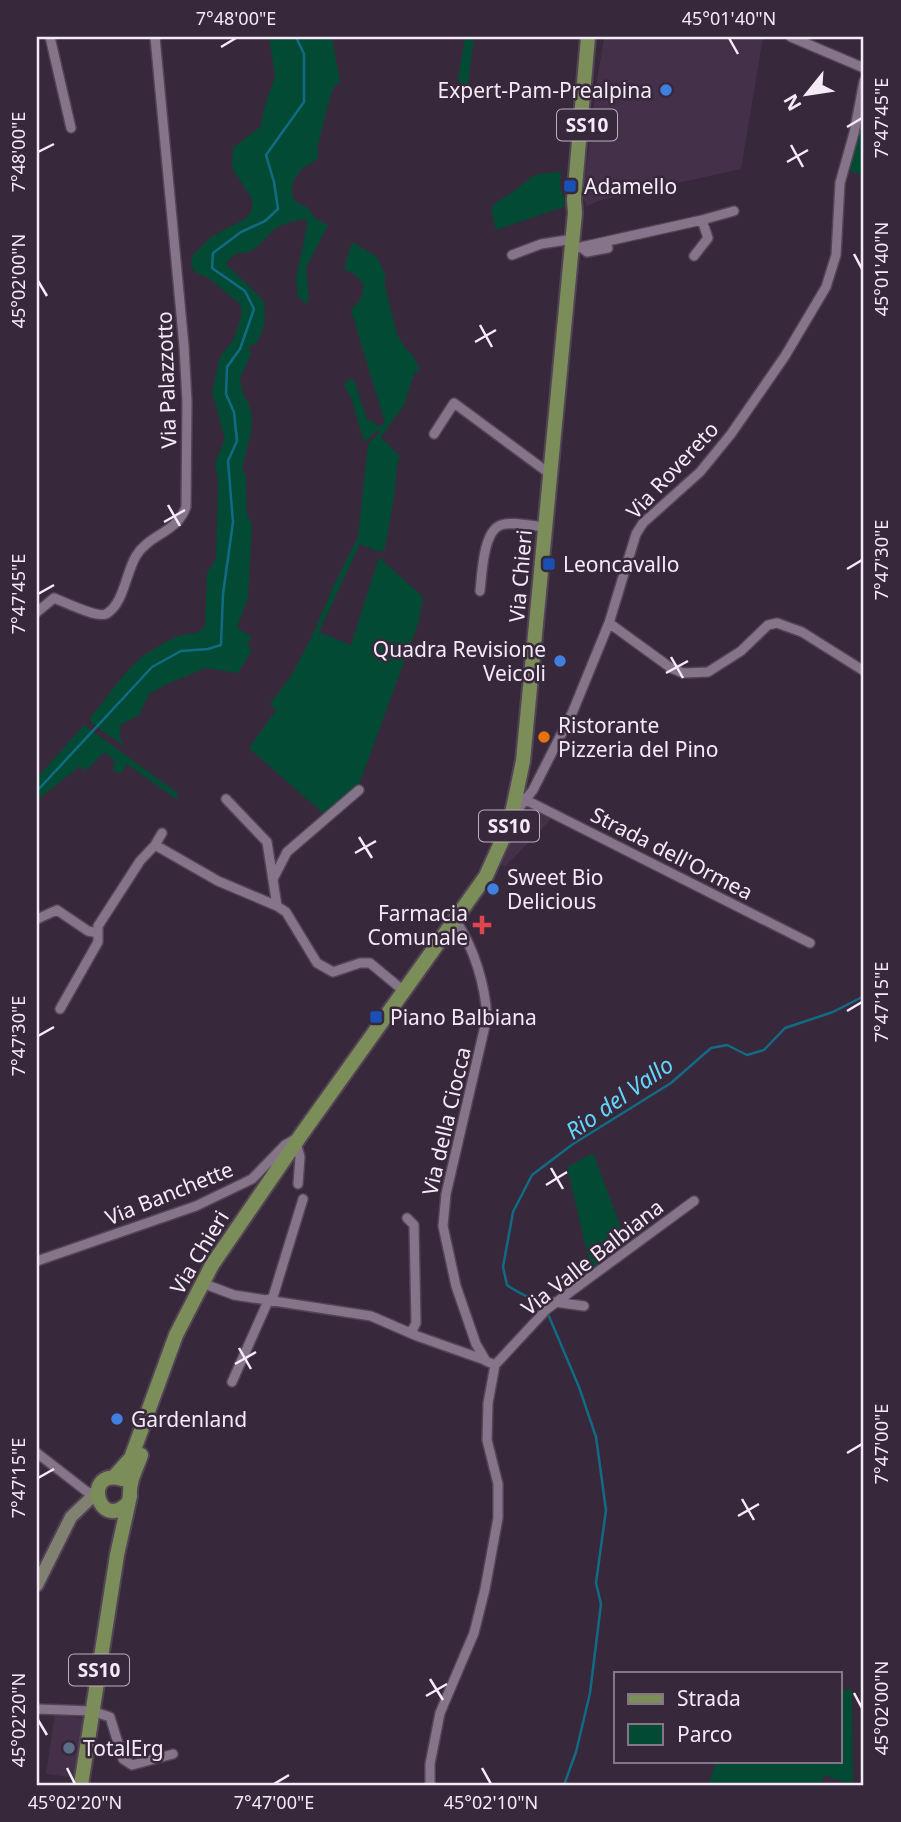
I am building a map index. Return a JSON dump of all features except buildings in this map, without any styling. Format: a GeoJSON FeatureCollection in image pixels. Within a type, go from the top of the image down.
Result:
{"type":"FeatureCollection","features":[{"type":"Feature","properties":{"kind":"main road","name":"Via Chieri"},"geometry":{"type":"LineString","coordinates":[[114,1477],[131,1458],[176,1335],[202,1283],[299,1139],[486,876],[522,798],[550,474],[575,245],[588,37]]}},
{"type":"Feature","properties":{"kind":"main road","name":"Via Chieri"},"geometry":{"type":"LineString","coordinates":[[575,217],[579,201],[596,37]]}},
{"type":"Feature","properties":{"kind":"main road","name":"Via Chieri"},"geometry":{"type":"LineString","coordinates":[[130,1488],[149,1427],[155,1393]]}},
{"type":"Feature","properties":{"kind":"main road"},"geometry":{"type":"LineString","coordinates":[[37,1585],[71,1517],[106,1479],[114,1477],[124,1481],[130,1488],[131,1496],[117,1555]]}},
{"type":"Feature","properties":{"kind":"main road"},"geometry":{"type":"LineString","coordinates":[[99,1489],[100,1503],[106,1508],[115,1527],[117,1555]]}},
{"type":"Feature","properties":{"kind":"main road"},"geometry":{"type":"LineString","coordinates":[[57,1547],[77,1519],[92,1510],[117,1510],[128,1504]]}},
{"type":"Feature","properties":{"kind":"main road","name":"SS10"},"geometry":{"type":"LineString","coordinates":[[81,1785],[117,1555]]}},
{"type":"Feature","properties":{"kind":"street"},"geometry":{"type":"LineString","coordinates":[[50,37],[71,128]]}},
{"type":"Feature","properties":{"kind":"street","name":"Via Palazzotto"},"geometry":{"type":"LineString","coordinates":[[37,612],[54,598],[99,615],[107,613],[116,603],[136,556],[144,546],[182,519],[186,507],[187,402],[184,346],[155,37]]}},
{"type":"Feature","properties":{"kind":"street"},"geometry":{"type":"LineString","coordinates":[[791,37],[864,68]]}},
{"type":"Feature","properties":{"kind":"street","name":"Via Rovereto"},"geometry":{"type":"LineString","coordinates":[[522,798],[573,711],[609,623],[631,548],[643,523],[700,472],[731,434],[785,355],[825,287],[835,254],[840,183],[864,81]]}},
{"type":"Feature","properties":{"kind":"street"},"geometry":{"type":"LineString","coordinates":[[512,255],[541,244],[575,245],[702,220],[734,211]]}},
{"type":"Feature","properties":{"kind":"street"},"geometry":{"type":"LineString","coordinates":[[694,256],[708,238],[702,220]]}},
{"type":"Feature","properties":{"kind":"street"},"geometry":{"type":"LineString","coordinates":[[575,245],[587,252],[608,248]]}},
{"type":"Feature","properties":{"kind":"street"},"geometry":{"type":"LineString","coordinates":[[434,434],[454,403],[550,474]]}},
{"type":"Feature","properties":{"kind":"street"},"geometry":{"type":"LineString","coordinates":[[480,591],[487,541],[495,529],[502,525],[545,527]]}},
{"type":"Feature","properties":{"kind":"street"},"geometry":{"type":"LineString","coordinates":[[609,623],[671,668],[683,673],[708,672],[741,650],[768,625],[777,623],[802,632],[864,671]]}},
{"type":"Feature","properties":{"kind":"street"},"geometry":{"type":"LineString","coordinates":[[273,879],[287,852],[359,790]]}},
{"type":"Feature","properties":{"kind":"street","name":"Strada dell'Ormea"},"geometry":{"type":"LineString","coordinates":[[522,798],[810,943]]}},
{"type":"Feature","properties":{"kind":"street"},"geometry":{"type":"LineString","coordinates":[[226,799],[267,842],[277,906]]}},
{"type":"Feature","properties":{"kind":"street"},"geometry":{"type":"LineString","coordinates":[[60,1009],[98,942],[97,926],[162,833]]}},
{"type":"Feature","properties":{"kind":"street"},"geometry":{"type":"LineString","coordinates":[[155,845],[218,881],[286,912],[317,962],[333,972],[360,963],[370,963],[405,992]]}},
{"type":"Feature","properties":{"kind":"street"},"geometry":{"type":"LineString","coordinates":[[37,919],[57,910],[88,931],[98,933]]}},
{"type":"Feature","properties":{"kind":"street","name":"Via della Ciocca"},"geometry":{"type":"LineString","coordinates":[[456,921],[470,944],[486,999],[487,1017],[446,1194],[443,1226],[456,1286],[476,1344],[490,1363]]}},
{"type":"Feature","properties":{"kind":"street"},"geometry":{"type":"LineString","coordinates":[[298,1184],[299,1139]]}},
{"type":"Feature","properties":{"kind":"street","name":"Via Banchette"},"geometry":{"type":"LineString","coordinates":[[37,1261],[195,1206],[252,1178],[285,1145],[299,1139]]}},
{"type":"Feature","properties":{"kind":"street"},"geometry":{"type":"LineString","coordinates":[[232,1382],[270,1299],[303,1199]]}},
{"type":"Feature","properties":{"kind":"street","name":"Via Valle Balbiana"},"geometry":{"type":"LineString","coordinates":[[490,1363],[555,1302],[694,1200]]}},
{"type":"Feature","properties":{"kind":"street"},"geometry":{"type":"LineString","coordinates":[[407,1218],[414,1225],[416,1323],[411,1333]]}},
{"type":"Feature","properties":{"kind":"street"},"geometry":{"type":"LineString","coordinates":[[202,1283],[234,1295],[371,1315],[490,1363],[487,1440],[498,1484],[498,1518],[474,1633],[440,1713],[430,1764],[430,1785]]}},
{"type":"Feature","properties":{"kind":"street"},"geometry":{"type":"LineString","coordinates":[[555,1302],[584,1306]]}},
{"type":"Feature","properties":{"kind":"street"},"geometry":{"type":"LineString","coordinates":[[37,1452],[90,1493],[99,1489]]}},
{"type":"Feature","properties":{"kind":"street"},"geometry":{"type":"LineString","coordinates":[[37,1709],[92,1711],[110,1717],[127,1764],[173,1754]]}},
{"type":"Feature","properties":{"kind":"shaded area"},"geometry":{"type":"Polygon","coordinates":[[[604,37],[763,37],[741,169],[601,200],[587,206],[583,199],[604,37]]]}},
{"type":"Feature","properties":{"kind":"shaded area"},"geometry":{"type":"Polygon","coordinates":[[[527,805],[552,818],[505,867],[500,864],[527,805]]]}},
{"type":"Feature","properties":{"kind":"shaded area"},"geometry":{"type":"Polygon","coordinates":[[[55,1714],[85,1719],[76,1778],[46,1774],[55,1714]]]}},
{"type":"Feature","properties":{"kind":"green space"},"geometry":{"type":"Polygon","coordinates":[[[269,37],[332,37],[340,82],[331,94],[317,148],[319,156],[301,170],[292,186],[296,201],[306,206],[316,219],[328,225],[306,268],[309,300],[305,304],[297,295],[296,278],[307,226],[306,219],[278,228],[253,250],[237,253],[225,263],[263,300],[265,313],[262,333],[249,347],[251,354],[240,378],[252,418],[242,468],[246,477],[247,515],[252,524],[248,597],[237,628],[252,637],[247,645],[252,650],[238,673],[206,668],[149,694],[139,715],[120,725],[120,737],[124,746],[91,723],[90,718],[139,659],[178,636],[196,633],[205,626],[207,573],[216,559],[218,480],[215,463],[225,439],[212,392],[220,357],[234,339],[242,313],[239,303],[207,277],[196,273],[191,266],[192,256],[211,237],[246,218],[252,210],[252,199],[232,168],[233,148],[261,126],[275,76],[269,37]]]}},
{"type":"Feature","properties":{"kind":"green space"},"geometry":{"type":"Polygon","coordinates":[[[465,37],[474,37],[468,85],[461,85],[458,79],[465,37]]]}},
{"type":"Feature","properties":{"kind":"green space"},"geometry":{"type":"Polygon","coordinates":[[[860,126],[864,127],[864,176],[849,170],[860,126]]]}},
{"type":"Feature","properties":{"kind":"green space"},"geometry":{"type":"Polygon","coordinates":[[[561,172],[560,185],[566,206],[496,230],[491,208],[496,202],[535,176],[561,172]]]}},
{"type":"Feature","properties":{"kind":"green space"},"geometry":{"type":"Polygon","coordinates":[[[352,242],[377,257],[385,274],[385,286],[397,334],[420,370],[414,374],[404,405],[381,437],[400,457],[385,549],[379,552],[360,544],[319,632],[351,645],[379,557],[423,597],[419,621],[360,782],[324,814],[249,748],[276,710],[270,704],[291,676],[358,537],[369,442],[379,433],[378,430],[364,442],[351,398],[344,385],[349,379],[354,380],[367,419],[377,427],[385,423],[351,310],[360,300],[364,286],[356,275],[344,269],[352,242]]]}},
{"type":"Feature","properties":{"kind":"green space"},"geometry":{"type":"Polygon","coordinates":[[[84,725],[179,794],[176,799],[127,764],[121,774],[112,769],[115,761],[105,752],[85,771],[80,766],[37,800],[37,778],[84,725]]]}},
{"type":"Feature","properties":{"kind":"green space"},"geometry":{"type":"Polygon","coordinates":[[[593,1153],[627,1243],[591,1270],[567,1167],[593,1153]]]}},
{"type":"Feature","properties":{"kind":"green space"},"geometry":{"type":"Polygon","coordinates":[[[852,1689],[853,1785],[824,1775],[821,1785],[708,1785],[716,1762],[842,1762],[842,1690],[852,1689]]]}},
{"type":"Feature","properties":{"kind":"waterway"},"geometry":{"type":"LineString","coordinates":[[37,791],[152,667],[181,651],[221,645],[223,594],[233,522],[228,461],[237,441],[234,412],[226,394],[227,367],[240,349],[254,309],[245,291],[212,268],[213,253],[241,232],[265,221],[278,209],[266,155],[304,102],[304,54],[296,37]]}},
{"type":"Feature","properties":{"kind":"waterway","name":"Rio del Vallo"},"geometry":{"type":"LineString","coordinates":[[543,1309],[535,1301],[507,1285],[503,1267],[513,1212],[532,1175],[573,1144],[671,1083],[711,1048],[727,1045],[747,1055],[764,1050],[785,1028],[833,1012],[864,996]]}},
{"type":"Feature","properties":{"kind":"waterway","name":"Rio del Vallo"},"geometry":{"type":"LineString","coordinates":[[548,1314],[579,1387],[596,1437],[606,1510],[596,1583],[601,1604],[590,1693],[576,1752],[564,1785]]}},
{"type":"Feature","properties":{"kind":"place","name":"Expert-Pam-Prealpina"},"geometry":{"type":"Point","coordinates":[666,90]}},
{"type":"Feature","properties":{"kind":"place","name":"Adamello"},"geometry":{"type":"Point","coordinates":[570,186]}},
{"type":"Feature","properties":{"kind":"place","name":"Leoncavallo"},"geometry":{"type":"Point","coordinates":[549,564]}},
{"type":"Feature","properties":{"kind":"place","name":"Quadra Revisione Veicoli"},"geometry":{"type":"Point","coordinates":[560,661]}},
{"type":"Feature","properties":{"kind":"place","name":"Ristorante Pizzeria del Pino"},"geometry":{"type":"Point","coordinates":[544,737]}},
{"type":"Feature","properties":{"kind":"place","name":"Sweet Bio Delicious"},"geometry":{"type":"Point","coordinates":[493,889]}},
{"type":"Feature","properties":{"kind":"place","name":"Farmacia Comunale"},"geometry":{"type":"Point","coordinates":[482,925]}},
{"type":"Feature","properties":{"kind":"place","name":"Piano Balbiana"},"geometry":{"type":"Point","coordinates":[376,1017]}},
{"type":"Feature","properties":{"kind":"place","name":"Gardenland"},"geometry":{"type":"Point","coordinates":[117,1419]}},
{"type":"Feature","properties":{"kind":"place","name":"TotalErg"},"geometry":{"type":"Point","coordinates":[69,1748]}}]}
